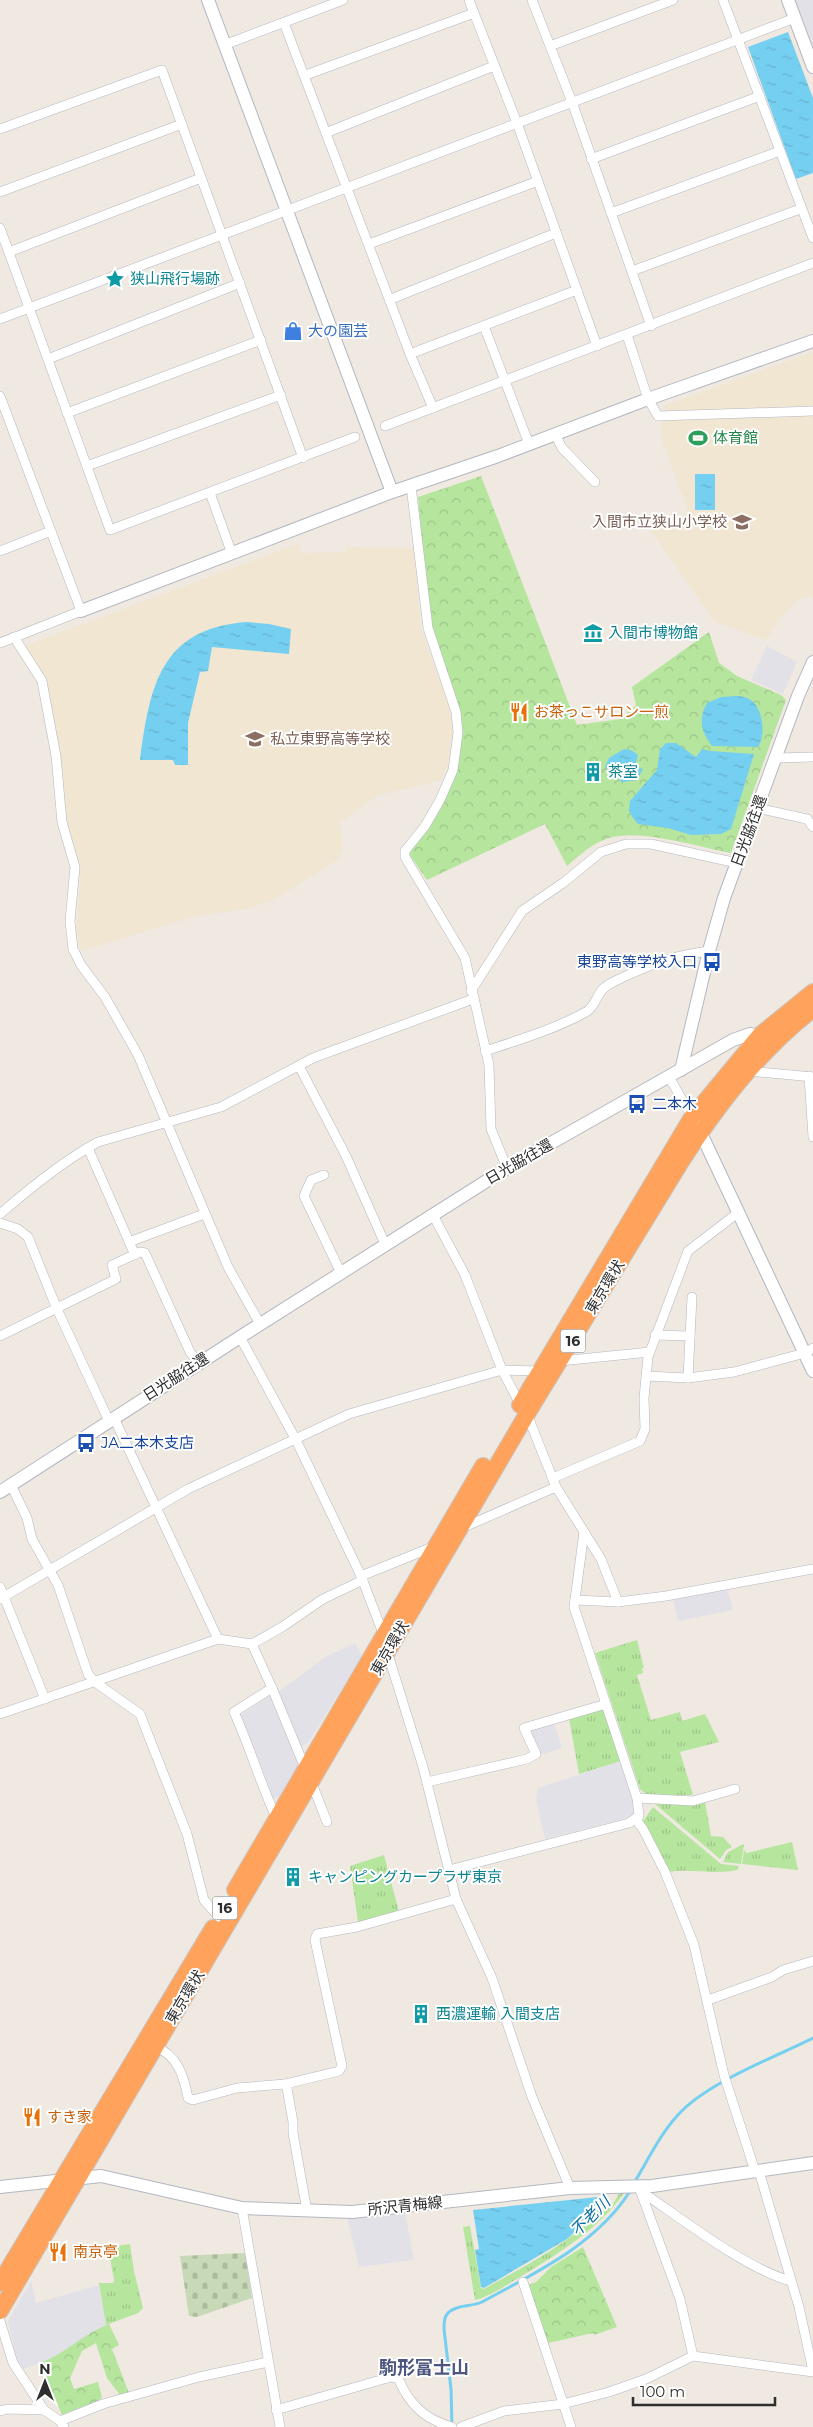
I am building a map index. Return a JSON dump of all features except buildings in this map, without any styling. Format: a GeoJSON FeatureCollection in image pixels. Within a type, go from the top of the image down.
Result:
{"type":"FeatureCollection","features":[{"type":"Feature","properties":{"kind":"highway","name":"東京環状"},"geometry":{"type":"LineString","coordinates":[[0,2283],[143,2040],[219,1917],[276,1816],[308,1774],[388,1653],[459,1529],[524,1409],[540,1371],[692,1117],[813,992]]}},
{"type":"Feature","properties":{"kind":"highway","name":"東京環状"},"geometry":{"type":"LineString","coordinates":[[0,2311],[155,2047],[308,1774],[383,1634],[436,1545],[524,1409],[560,1361],[701,1132],[747,1071],[767,1038],[813,1009]]}},
{"type":"Feature","properties":{"kind":"street"},"geometry":{"type":"LineString","coordinates":[[224,44],[343,0]]}},
{"type":"Feature","properties":{"kind":"street"},"geometry":{"type":"LineString","coordinates":[[468,0],[517,123],[597,346]]}},
{"type":"Feature","properties":{"kind":"street"},"geometry":{"type":"LineString","coordinates":[[532,0],[572,102],[651,326]]}},
{"type":"Feature","properties":{"kind":"street"},"geometry":{"type":"LineString","coordinates":[[550,46],[673,0]]}},
{"type":"Feature","properties":{"kind":"street"},"geometry":{"type":"LineString","coordinates":[[723,0],[739,39],[800,209],[813,238]]}},
{"type":"Feature","properties":{"kind":"street"},"geometry":{"type":"LineString","coordinates":[[788,0],[813,67]]}},
{"type":"Feature","properties":{"kind":"street"},"geometry":{"type":"LineString","coordinates":[[210,1],[224,44],[392,492]]}},
{"type":"Feature","properties":{"kind":"street"},"geometry":{"type":"LineString","coordinates":[[306,75],[474,13]]}},
{"type":"Feature","properties":{"kind":"street"},"geometry":{"type":"LineString","coordinates":[[0,318],[795,18]]}},
{"type":"Feature","properties":{"kind":"street"},"geometry":{"type":"LineString","coordinates":[[284,22],[328,132],[391,298],[410,354],[433,408]]}},
{"type":"Feature","properties":{"kind":"street"},"geometry":{"type":"LineString","coordinates":[[328,132],[494,66]]}},
{"type":"Feature","properties":{"kind":"street"},"geometry":{"type":"LineString","coordinates":[[0,129],[162,70],[304,458]]}},
{"type":"Feature","properties":{"kind":"street"},"geometry":{"type":"LineString","coordinates":[[591,159],[760,96]]}},
{"type":"Feature","properties":{"kind":"street"},"geometry":{"type":"LineString","coordinates":[[0,192],[182,124]]}},
{"type":"Feature","properties":{"kind":"street"},"geometry":{"type":"LineString","coordinates":[[611,213],[780,151]]}},
{"type":"Feature","properties":{"kind":"street"},"geometry":{"type":"LineString","coordinates":[[9,252],[201,178]]}},
{"type":"Feature","properties":{"kind":"street"},"geometry":{"type":"LineString","coordinates":[[369,244],[538,181]]}},
{"type":"Feature","properties":{"kind":"street"},"geometry":{"type":"LineString","coordinates":[[632,271],[800,209]]}},
{"type":"Feature","properties":{"kind":"street"},"geometry":{"type":"LineString","coordinates":[[0,228],[110,530],[304,458],[354,437]]}},
{"type":"Feature","properties":{"kind":"street"},"geometry":{"type":"LineString","coordinates":[[391,298],[556,233]]}},
{"type":"Feature","properties":{"kind":"street"},"geometry":{"type":"LineString","coordinates":[[385,426],[813,263]]}},
{"type":"Feature","properties":{"kind":"street"},"geometry":{"type":"LineString","coordinates":[[48,359],[240,283]]}},
{"type":"Feature","properties":{"kind":"street"},"geometry":{"type":"LineString","coordinates":[[410,354],[577,290]]}},
{"type":"Feature","properties":{"kind":"street"},"geometry":{"type":"LineString","coordinates":[[484,326],[529,444]]}},
{"type":"Feature","properties":{"kind":"street"},"geometry":{"type":"LineString","coordinates":[[627,334],[648,399],[658,416],[813,410]]}},
{"type":"Feature","properties":{"kind":"street"},"geometry":{"type":"LineString","coordinates":[[67,413],[260,340]]}},
{"type":"Feature","properties":{"kind":"street"},"geometry":{"type":"LineString","coordinates":[[0,643],[392,492],[813,341]]}},
{"type":"Feature","properties":{"kind":"street"},"geometry":{"type":"LineString","coordinates":[[87,466],[281,395]]}},
{"type":"Feature","properties":{"kind":"street"},"geometry":{"type":"LineString","coordinates":[[0,396],[82,611]]}},
{"type":"Feature","properties":{"kind":"street"},"geometry":{"type":"LineString","coordinates":[[555,434],[562,448],[595,482]]}},
{"type":"Feature","properties":{"kind":"street"},"geometry":{"type":"LineString","coordinates":[[411,486],[428,628],[456,712],[458,733],[452,770],[440,800],[425,826],[405,851],[405,857],[465,958],[490,1077],[491,1129],[507,1168]]}},
{"type":"Feature","properties":{"kind":"street"},"geometry":{"type":"LineString","coordinates":[[210,493],[232,554]]}},
{"type":"Feature","properties":{"kind":"street"},"geometry":{"type":"LineString","coordinates":[[0,550],[51,531]]}},
{"type":"Feature","properties":{"kind":"street"},"geometry":{"type":"LineString","coordinates":[[14,637],[42,681],[56,756],[62,822],[75,867],[70,921],[73,949],[80,965],[105,997],[138,1055],[228,1267],[260,1324]]}},
{"type":"Feature","properties":{"kind":"street","name":"日光脇往還"},"geometry":{"type":"LineString","coordinates":[[0,1492],[240,1336],[507,1168],[681,1070],[709,951],[737,863],[813,663]]}},
{"type":"Feature","properties":{"kind":"street"},"geometry":{"type":"LineString","coordinates":[[776,758],[813,757]]}},
{"type":"Feature","properties":{"kind":"street"},"geometry":{"type":"LineString","coordinates":[[757,808],[806,819],[813,827]]}},
{"type":"Feature","properties":{"kind":"street"},"geometry":{"type":"LineString","coordinates":[[0,1214],[27,1190],[88,1148],[115,1136],[221,1107],[327,1053],[472,995],[522,911],[562,883],[601,852],[626,844],[651,844],[737,863]]}},
{"type":"Feature","properties":{"kind":"street"},"geometry":{"type":"LineString","coordinates":[[485,1051],[533,1035],[587,1011],[594,1005],[598,994],[609,984],[649,965],[674,956],[709,951]]}},
{"type":"Feature","properties":{"kind":"street"},"geometry":{"type":"LineString","coordinates":[[681,1070],[733,1040],[750,1034],[767,1038]]}},
{"type":"Feature","properties":{"kind":"street"},"geometry":{"type":"LineString","coordinates":[[299,1066],[346,1156],[385,1244]]}},
{"type":"Feature","properties":{"kind":"street"},"geometry":{"type":"LineString","coordinates":[[747,1071],[811,1076],[813,1137]]}},
{"type":"Feature","properties":{"kind":"street"},"geometry":{"type":"LineString","coordinates":[[669,1077],[701,1132],[809,1350],[813,1371]]}},
{"type":"Feature","properties":{"kind":"street"},"geometry":{"type":"LineString","coordinates":[[88,1148],[135,1255]]}},
{"type":"Feature","properties":{"kind":"street"},"geometry":{"type":"LineString","coordinates":[[324,1175],[311,1180],[304,1196],[340,1273]]}},
{"type":"Feature","properties":{"kind":"street"},"geometry":{"type":"LineString","coordinates":[[552,1478],[640,1441],[645,1429],[646,1376],[650,1352],[688,1251],[739,1212]]}},
{"type":"Feature","properties":{"kind":"street"},"geometry":{"type":"LineString","coordinates":[[129,1242],[204,1214]]}},
{"type":"Feature","properties":{"kind":"street"},"geometry":{"type":"LineString","coordinates":[[433,1215],[465,1275],[502,1370],[524,1409],[556,1487],[601,1559],[618,1602]]}},
{"type":"Feature","properties":{"kind":"street"},"geometry":{"type":"LineString","coordinates":[[0,1223],[18,1229],[28,1237],[56,1309],[112,1419],[218,1639]]}},
{"type":"Feature","properties":{"kind":"street"},"geometry":{"type":"LineString","coordinates":[[0,1336],[116,1279],[112,1265],[140,1252],[145,1253],[190,1352],[198,1363]]}},
{"type":"Feature","properties":{"kind":"street"},"geometry":{"type":"LineString","coordinates":[[688,1378],[692,1297]]}},
{"type":"Feature","properties":{"kind":"street"},"geometry":{"type":"LineString","coordinates":[[655,1335],[690,1336]]}},
{"type":"Feature","properties":{"kind":"street"},"geometry":{"type":"LineString","coordinates":[[240,1336],[296,1440],[362,1578],[383,1634],[427,1782],[456,1899],[492,1978],[532,2097],[570,2188]]}},
{"type":"Feature","properties":{"kind":"street"},"geometry":{"type":"LineString","coordinates":[[646,1376],[688,1378],[734,1372],[809,1350]]}},
{"type":"Feature","properties":{"kind":"street"},"geometry":{"type":"LineString","coordinates":[[560,1361],[650,1352]]}},
{"type":"Feature","properties":{"kind":"street"},"geometry":{"type":"LineString","coordinates":[[2,1598],[188,1489],[349,1414],[502,1370],[540,1371]]}},
{"type":"Feature","properties":{"kind":"street"},"geometry":{"type":"LineString","coordinates":[[11,1485],[27,1518],[32,1539],[58,1585],[88,1674],[95,1682],[140,1714],[186,1834],[204,1900],[219,1917]]}},
{"type":"Feature","properties":{"kind":"street"},"geometry":{"type":"LineString","coordinates":[[459,1529],[556,1487]]}},
{"type":"Feature","properties":{"kind":"street"},"geometry":{"type":"LineString","coordinates":[[450,1870],[636,1820],[639,1816],[637,1798],[574,1607],[584,1532]]}},
{"type":"Feature","properties":{"kind":"street"},"geometry":{"type":"LineString","coordinates":[[0,1714],[218,1639],[252,1644],[282,1627],[322,1599],[362,1578],[436,1545]]}},
{"type":"Feature","properties":{"kind":"street"},"geometry":{"type":"LineString","coordinates":[[575,1600],[618,1602],[666,1596],[813,1569]]}},
{"type":"Feature","properties":{"kind":"street"},"geometry":{"type":"LineString","coordinates":[[0,1587],[2,1598],[45,1699]]}},
{"type":"Feature","properties":{"kind":"street"},"geometry":{"type":"LineString","coordinates":[[252,1644],[327,1822]]}},
{"type":"Feature","properties":{"kind":"street"},"geometry":{"type":"LineString","coordinates":[[272,1688],[234,1712],[252,1751],[262,1785],[276,1816]]}},
{"type":"Feature","properties":{"kind":"street"},"geometry":{"type":"LineString","coordinates":[[427,1782],[527,1759],[536,1754],[524,1728],[606,1704]]}},
{"type":"Feature","properties":{"kind":"street"},"geometry":{"type":"LineString","coordinates":[[637,1798],[693,1801],[735,1789]]}},
{"type":"Feature","properties":{"kind":"street"},"geometry":{"type":"LineString","coordinates":[[461,2427],[504,2411],[563,2404],[610,2392],[646,2379],[693,2356],[813,2369],[791,2281],[757,2171],[725,2080],[694,1945],[666,1873],[636,1820]]}},
{"type":"Feature","properties":{"kind":"street"},"geometry":{"type":"LineString","coordinates":[[155,2047],[164,2050],[173,2057],[179,2068],[188,2098],[193,2100],[237,2088],[285,2084],[339,2071],[342,2066],[315,1940],[317,1934],[357,1927],[456,1899]]}},
{"type":"Feature","properties":{"kind":"street"},"geometry":{"type":"LineString","coordinates":[[708,2000],[772,1977],[783,1970],[813,1961]]}},
{"type":"Feature","properties":{"kind":"street"},"geometry":{"type":"LineString","coordinates":[[285,2084],[307,2211]]}},
{"type":"Feature","properties":{"kind":"street","name":"所沢青梅線"},"geometry":{"type":"LineString","coordinates":[[0,2187],[79,2177],[112,2177],[242,2208],[352,2212],[570,2188],[636,2188],[813,2164]]}},
{"type":"Feature","properties":{"kind":"street"},"geometry":{"type":"LineString","coordinates":[[636,2188],[745,2259],[781,2278],[791,2281]]}},
{"type":"Feature","properties":{"kind":"street"},"geometry":{"type":"LineString","coordinates":[[636,2188],[680,2299],[693,2356]]}},
{"type":"Feature","properties":{"kind":"street"},"geometry":{"type":"LineString","coordinates":[[242,2208],[280,2427]]}},
{"type":"Feature","properties":{"kind":"street"},"geometry":{"type":"LineString","coordinates":[[522,2282],[571,2427]]}},
{"type":"Feature","properties":{"kind":"street"},"geometry":{"type":"LineString","coordinates":[[0,2321],[13,2364],[44,2410],[62,2424],[103,2404],[199,2377],[268,2362]]}},
{"type":"Feature","properties":{"kind":"street"},"geometry":{"type":"LineString","coordinates":[[276,2410],[392,2377],[398,2378],[406,2396],[419,2412],[449,2426]]}},
{"type":"Feature","properties":{"kind":"street"},"geometry":{"type":"LineString","coordinates":[[0,2411],[7,2409],[44,2410]]}},
{"type":"Feature","properties":{"kind":"shaded area"},"geometry":{"type":"Polygon","coordinates":[[[795,0],[813,0],[813,49],[795,0]]]}},
{"type":"Feature","properties":{"kind":"shaded area"},"geometry":{"type":"Polygon","coordinates":[[[813,352],[813,406],[663,412],[663,406],[813,352]]]}},
{"type":"Feature","properties":{"kind":"shaded area","name":"入間市立狭山小学校"},"geometry":{"type":"Polygon","coordinates":[[[813,413],[813,600],[810,596],[799,599],[781,617],[766,640],[715,622],[651,531],[689,513],[662,440],[661,419],[813,413]]]}},
{"type":"Feature","properties":{"kind":"shaded area","name":"私立東野高等学校"},"geometry":{"type":"Polygon","coordinates":[[[300,543],[300,553],[346,552],[346,547],[414,548],[421,629],[449,705],[454,727],[453,751],[441,780],[379,795],[340,822],[343,850],[336,861],[277,898],[251,908],[192,917],[81,951],[76,936],[81,868],[66,819],[60,759],[48,689],[45,675],[24,646],[300,543]]]}},
{"type":"Feature","properties":{"kind":"shaded area"},"geometry":{"type":"Polygon","coordinates":[[[767,646],[797,662],[783,694],[751,680],[767,646]]]}},
{"type":"Feature","properties":{"kind":"shaded area"},"geometry":{"type":"Polygon","coordinates":[[[727,1588],[733,1610],[678,1621],[673,1598],[727,1588]]]}},
{"type":"Feature","properties":{"kind":"shaded area"},"geometry":{"type":"Polygon","coordinates":[[[355,1643],[362,1656],[308,1743],[298,1747],[278,1692],[327,1656],[355,1643]]]}},
{"type":"Feature","properties":{"kind":"shaded area"},"geometry":{"type":"Polygon","coordinates":[[[272,1694],[300,1762],[279,1797],[272,1799],[240,1716],[272,1694]]]}},
{"type":"Feature","properties":{"kind":"shaded area"},"geometry":{"type":"Polygon","coordinates":[[[554,1723],[562,1748],[540,1755],[529,1731],[554,1723]]]}},
{"type":"Feature","properties":{"kind":"shaded area"},"geometry":{"type":"Polygon","coordinates":[[[621,1761],[637,1811],[634,1816],[545,1839],[536,1799],[538,1788],[621,1761]]]}},
{"type":"Feature","properties":{"kind":"shaded area"},"geometry":{"type":"Polygon","coordinates":[[[405,2212],[414,2260],[359,2267],[347,2217],[382,2217],[383,2214],[405,2212]]]}},
{"type":"Feature","properties":{"kind":"shaded area"},"geometry":{"type":"Polygon","coordinates":[[[31,2281],[36,2303],[99,2285],[106,2325],[64,2350],[55,2358],[23,2369],[16,2357],[8,2321],[31,2281]]]}},
{"type":"Feature","properties":{"kind":"green space"},"geometry":{"type":"Polygon","coordinates":[[[481,476],[577,725],[620,719],[636,705],[632,687],[709,632],[719,663],[737,676],[781,695],[786,700],[731,853],[652,837],[622,836],[609,838],[597,843],[567,866],[545,824],[427,880],[407,851],[443,800],[461,732],[430,628],[418,497],[481,476]]]}},
{"type":"Feature","properties":{"kind":"green space"},"geometry":{"type":"Polygon","coordinates":[[[637,1640],[644,1668],[642,1668],[643,1673],[637,1675],[651,1720],[680,1712],[682,1721],[705,1714],[719,1742],[680,1752],[693,1795],[647,1795],[640,1789],[595,1653],[637,1640]]]}},
{"type":"Feature","properties":{"kind":"green space"},"geometry":{"type":"Polygon","coordinates":[[[601,1709],[606,1711],[621,1761],[579,1774],[569,1718],[601,1709]]]}},
{"type":"Feature","properties":{"kind":"green space"},"geometry":{"type":"Polygon","coordinates":[[[705,1802],[711,1836],[723,1837],[732,1847],[726,1850],[720,1859],[655,1804],[692,1805],[705,1802]]]}},
{"type":"Feature","properties":{"kind":"green space"},"geometry":{"type":"Polygon","coordinates":[[[653,1807],[721,1864],[739,1866],[737,1870],[720,1872],[668,1872],[643,1821],[653,1807]]]}},
{"type":"Feature","properties":{"kind":"green space"},"geometry":{"type":"Polygon","coordinates":[[[792,1842],[798,1870],[742,1864],[744,1850],[747,1853],[792,1842]]]}},
{"type":"Feature","properties":{"kind":"green space"},"geometry":{"type":"Polygon","coordinates":[[[744,1844],[741,1864],[723,1862],[728,1852],[744,1844]]]}},
{"type":"Feature","properties":{"kind":"green space"},"geometry":{"type":"Polygon","coordinates":[[[384,1855],[399,1912],[358,1922],[350,1866],[384,1855]]]}},
{"type":"Feature","properties":{"kind":"green space"},"geometry":{"type":"Polygon","coordinates":[[[620,2192],[625,2192],[603,2218],[577,2240],[504,2287],[475,2300],[463,2227],[470,2226],[481,2288],[484,2289],[566,2240],[593,2217],[599,2206],[607,2206],[610,2209],[620,2192]]]}},
{"type":"Feature","properties":{"kind":"green space"},"geometry":{"type":"Polygon","coordinates":[[[130,2244],[143,2308],[138,2313],[106,2325],[99,2283],[113,2283],[114,2280],[108,2247],[130,2244]]]}},
{"type":"Feature","properties":{"kind":"green space"},"geometry":{"type":"Polygon","coordinates":[[[583,2247],[617,2327],[594,2335],[593,2333],[548,2343],[528,2285],[536,2282],[551,2267],[583,2247]]]}},
{"type":"Feature","properties":{"kind":"green space"},"geometry":{"type":"Polygon","coordinates":[[[245,2253],[252,2298],[197,2317],[189,2316],[180,2256],[245,2253]]]}},
{"type":"Feature","properties":{"kind":"green space"},"geometry":{"type":"Polygon","coordinates":[[[109,2324],[119,2345],[112,2349],[129,2393],[120,2395],[107,2378],[96,2343],[82,2351],[70,2378],[74,2389],[98,2382],[102,2397],[97,2402],[62,2415],[40,2363],[109,2324]]]}},
{"type":"Feature","properties":{"kind":"water"},"geometry":{"type":"Polygon","coordinates":[[[788,32],[813,98],[813,173],[796,179],[748,47],[788,32]]]}},
{"type":"Feature","properties":{"kind":"water"},"geometry":{"type":"Polygon","coordinates":[[[695,474],[715,474],[715,510],[695,510],[695,474]]]}},
{"type":"Feature","properties":{"kind":"water"},"geometry":{"type":"Polygon","coordinates":[[[246,622],[269,624],[291,629],[289,654],[212,647],[208,671],[200,672],[188,723],[188,765],[175,765],[173,760],[140,760],[149,708],[155,686],[164,666],[177,649],[195,636],[217,627],[246,622]]]}},
{"type":"Feature","properties":{"kind":"water"},"geometry":{"type":"Polygon","coordinates":[[[721,697],[744,697],[755,705],[759,711],[763,727],[758,747],[712,746],[703,730],[702,714],[707,703],[721,697]]]}},
{"type":"Feature","properties":{"kind":"water"},"geometry":{"type":"Polygon","coordinates":[[[666,743],[676,743],[696,757],[702,749],[754,754],[731,829],[721,834],[691,835],[668,828],[638,824],[633,818],[629,811],[630,801],[657,770],[660,749],[666,743]]]}},
{"type":"Feature","properties":{"kind":"water"},"geometry":{"type":"Polygon","coordinates":[[[624,749],[631,750],[638,755],[635,767],[643,769],[637,780],[622,782],[605,767],[609,758],[624,749]]]}},
{"type":"Feature","properties":{"kind":"water"},"geometry":{"type":"Polygon","coordinates":[[[598,2197],[597,2212],[567,2239],[484,2288],[481,2287],[475,2250],[479,2249],[473,2210],[598,2197]]]}},
{"type":"Feature","properties":{"kind":"waterway","name":"不老川"},"geometry":{"type":"LineString","coordinates":[[634,2183],[665,2132],[677,2116],[690,2104],[722,2082],[813,2038]]}},
{"type":"Feature","properties":{"kind":"waterway","name":"不老川"},"geometry":{"type":"LineString","coordinates":[[452,2426],[451,2389],[444,2329],[447,2314],[453,2309],[482,2302],[564,2256],[600,2227],[630,2191]]}},
{"type":"Feature","properties":{"kind":"place","name":"狭山飛行場跡"},"geometry":{"type":"Point","coordinates":[115,279]}},
{"type":"Feature","properties":{"kind":"place","name":"大の園芸"},"geometry":{"type":"Point","coordinates":[293,331]}},
{"type":"Feature","properties":{"kind":"place","name":"体育館"},"geometry":{"type":"Point","coordinates":[698,438]}},
{"type":"Feature","properties":{"kind":"place","name":"入間市立狭山小学校"},"geometry":{"type":"Point","coordinates":[742,522]}},
{"type":"Feature","properties":{"kind":"place","name":"入間市博物館"},"geometry":{"type":"Point","coordinates":[593,633]}},
{"type":"Feature","properties":{"kind":"place","name":"お茶っこサロン一煎"},"geometry":{"type":"Point","coordinates":[519,712]}},
{"type":"Feature","properties":{"kind":"place","name":"私立東野高等学校"},"geometry":{"type":"Point","coordinates":[255,739]}},
{"type":"Feature","properties":{"kind":"place","name":"茶室"},"geometry":{"type":"Point","coordinates":[593,772]}},
{"type":"Feature","properties":{"kind":"place","name":"東野高等学校入口"},"geometry":{"type":"Point","coordinates":[712,962]}},
{"type":"Feature","properties":{"kind":"place","name":"二本木"},"geometry":{"type":"Point","coordinates":[637,1104]}},
{"type":"Feature","properties":{"kind":"place","name":"JA二本木支店"},"geometry":{"type":"Point","coordinates":[86,1443]}},
{"type":"Feature","properties":{"kind":"place","name":"キャンピングカープラザ東京"},"geometry":{"type":"Point","coordinates":[293,1877]}},
{"type":"Feature","properties":{"kind":"place","name":"西濃運輸 入間支店"},"geometry":{"type":"Point","coordinates":[421,2014]}},
{"type":"Feature","properties":{"kind":"place","name":"すき家"},"geometry":{"type":"Point","coordinates":[32,2117]}},
{"type":"Feature","properties":{"kind":"place","name":"南京亭"},"geometry":{"type":"Point","coordinates":[58,2252]}},
{"type":"Feature","properties":{"kind":"district","name":"駒形富士山"},"geometry":{"type":"Point","coordinates":[424,2368]}}]}
